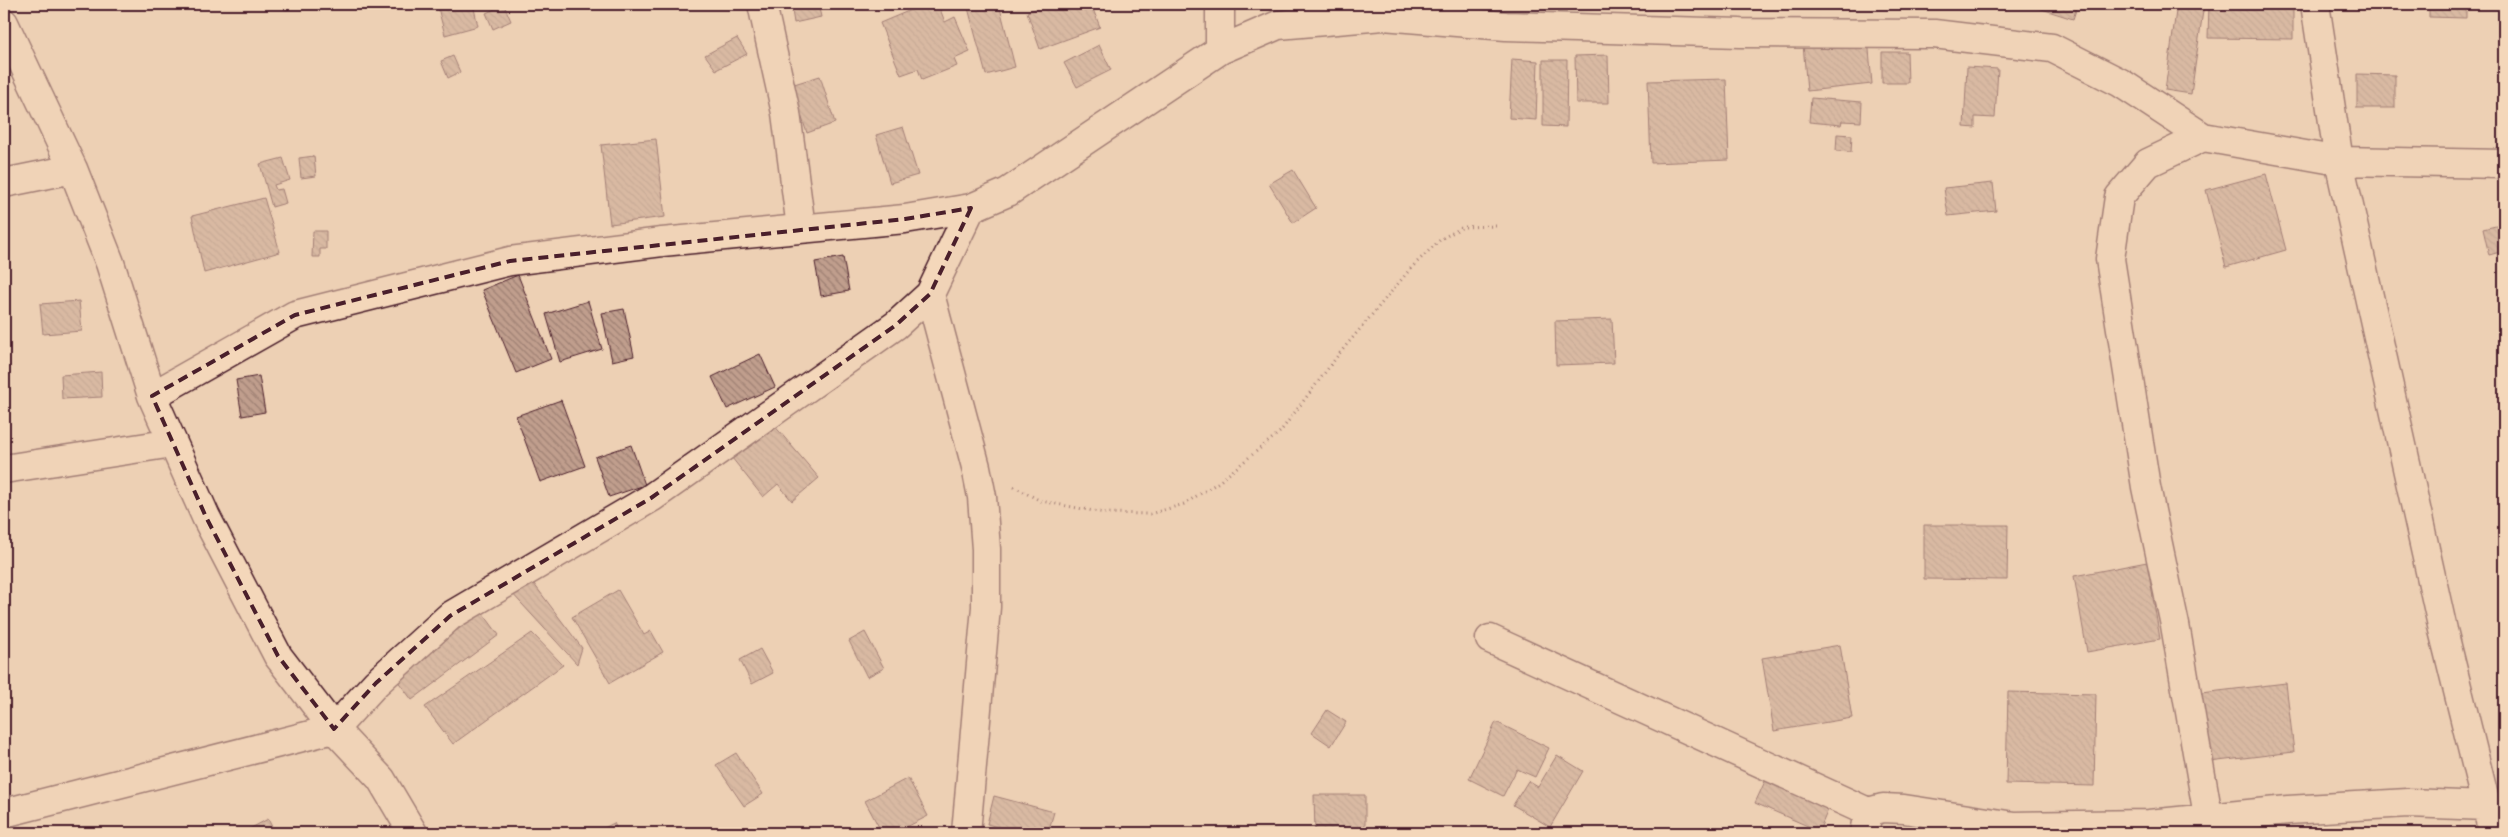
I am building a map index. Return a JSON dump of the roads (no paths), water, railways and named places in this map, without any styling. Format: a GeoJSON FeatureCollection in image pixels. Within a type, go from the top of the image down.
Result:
{"type":"FeatureCollection","features":[{"type":"Feature","properties":{"kind":"street"},"geometry":{"type":"LineString","coordinates":[[762,4],[786,113],[801,228]]}},
{"type":"Feature","properties":{"kind":"street"},"geometry":{"type":"LineString","coordinates":[[1220,4],[1220,50]]}},
{"type":"Feature","properties":{"kind":"street"},"geometry":{"type":"LineString","coordinates":[[2315,4],[2339,161],[2443,630],[2493,833]]}},
{"type":"Feature","properties":{"kind":"street"},"geometry":{"type":"LineString","coordinates":[[152,396],[295,315],[510,261],[662,242],[905,218],[971,208],[1008,192],[1220,50],[1278,25],[1383,16],[1506,26],[1662,31],[1934,34],[2052,48],[2121,83],[2202,137],[2339,161],[2504,164]]}},
{"type":"Feature","properties":{"kind":"street"},"geometry":{"type":"LineString","coordinates":[[4,23],[72,169],[110,262],[152,396],[206,517],[278,656],[334,730],[381,779],[414,833]]}},
{"type":"Feature","properties":{"kind":"street"},"geometry":{"type":"LineString","coordinates":[[2202,137],[2148,163],[2119,197],[2110,259],[2146,487],[2175,625],[2211,826]]}},
{"type":"Feature","properties":{"kind":"street"},"geometry":{"type":"LineString","coordinates":[[4,183],[72,169]]}},
{"type":"Feature","properties":{"kind":"street"},"geometry":{"type":"LineString","coordinates":[[4,813],[334,730],[376,683],[450,616],[651,498],[896,325],[930,294],[971,208]]}},
{"type":"Feature","properties":{"kind":"street"},"geometry":{"type":"LineString","coordinates":[[930,294],[976,467],[982,497],[986,549],[986,607],[966,833]]}},
{"type":"Feature","properties":{"kind":"street"},"geometry":{"type":"LineString","coordinates":[[4,469],[173,443]]}},
{"type":"Feature","properties":{"kind":"street"},"geometry":{"type":"LineString","coordinates":[[1490,639],[1866,823],[1884,808],[1904,809],[2014,826],[2149,824],[2211,826],[2288,810],[2408,803],[2487,806]]}}]}
